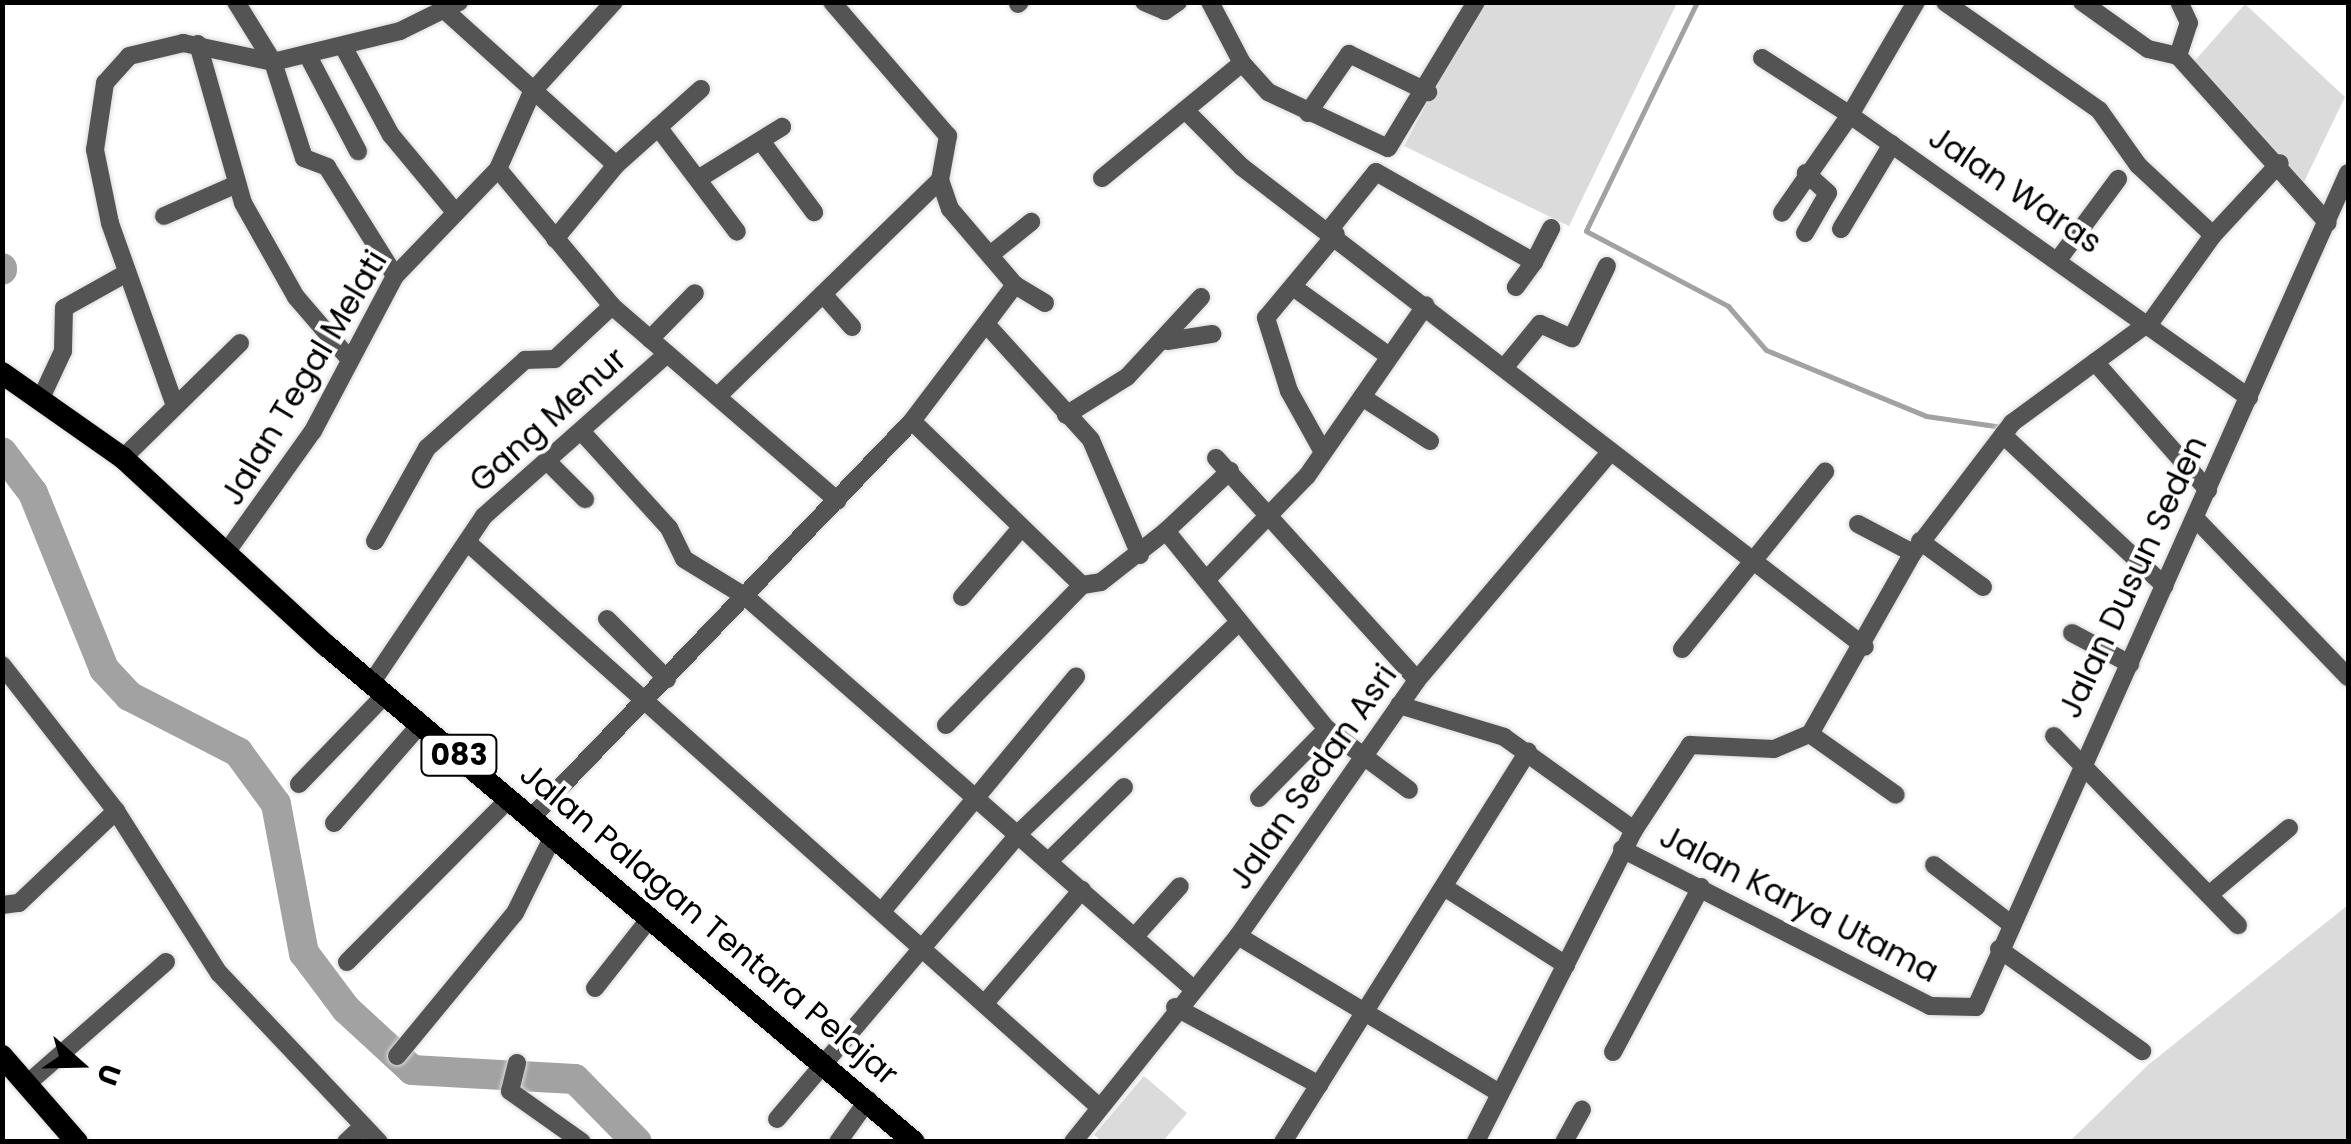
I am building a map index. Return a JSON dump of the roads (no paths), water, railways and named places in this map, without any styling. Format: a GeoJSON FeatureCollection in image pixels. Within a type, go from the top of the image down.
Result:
{"type":"FeatureCollection","features":[{"type":"Feature","properties":{"kind":"main road","name":"Jalan Palagan Tentara Pelajar"},"geometry":{"type":"LineString","coordinates":[[2,373],[42,396],[123,458],[420,726],[914,1142]]}},
{"type":"Feature","properties":{"kind":"main road"},"geometry":{"type":"LineString","coordinates":[[2,1056],[77,1142]]}},
{"type":"Feature","properties":{"kind":"street"},"geometry":{"type":"LineString","coordinates":[[236,2],[273,62],[304,158],[327,166],[395,276]]}},
{"type":"Feature","properties":{"kind":"street","name":"Jalan Tegal Melati"},"geometry":{"type":"LineString","coordinates":[[228,550],[313,431],[347,356],[395,276],[498,168],[532,92],[614,2]]}},
{"type":"Feature","properties":{"kind":"street"},"geometry":{"type":"LineString","coordinates":[[832,2],[948,136],[940,180],[950,210],[1015,285],[1045,304]]}},
{"type":"Feature","properties":{"kind":"street"},"geometry":{"type":"LineString","coordinates":[[1144,2],[1164,11],[1178,2]]}},
{"type":"Feature","properties":{"kind":"street"},"geometry":{"type":"LineString","coordinates":[[1210,2],[1242,63],[1268,92],[1388,148],[1428,92],[1476,2]]}},
{"type":"Feature","properties":{"kind":"street"},"geometry":{"type":"LineString","coordinates":[[1782,213],[1850,114],[1916,2]]}},
{"type":"Feature","properties":{"kind":"street"},"geometry":{"type":"LineString","coordinates":[[1945,2],[2099,110],[2138,165],[2213,236]]}},
{"type":"Feature","properties":{"kind":"street"},"geometry":{"type":"LineString","coordinates":[[2082,2],[2148,48],[2178,56],[2280,164],[2328,223]]}},
{"type":"Feature","properties":{"kind":"street"},"geometry":{"type":"LineString","coordinates":[[2178,56],[2189,23],[2179,2]]}},
{"type":"Feature","properties":{"kind":"street"},"geometry":{"type":"LineString","coordinates":[[174,404],[127,273],[95,150],[97,100],[130,56],[198,44],[273,62],[343,46],[454,8],[532,92],[616,165]]}},
{"type":"Feature","properties":{"kind":"street"},"geometry":{"type":"LineString","coordinates":[[198,44],[237,184],[296,297],[347,356]]}},
{"type":"Feature","properties":{"kind":"street"},"geometry":{"type":"LineString","coordinates":[[343,46],[391,135],[456,212]]}},
{"type":"Feature","properties":{"kind":"street"},"geometry":{"type":"LineString","coordinates":[[306,54],[358,151]]}},
{"type":"Feature","properties":{"kind":"street"},"geometry":{"type":"LineString","coordinates":[[1308,113],[1350,54],[1428,92]]}},
{"type":"Feature","properties":{"kind":"street","name":"Jalan Waras"},"geometry":{"type":"LineString","coordinates":[[1762,58],[2061,256],[2152,320],[2249,397]]}},
{"type":"Feature","properties":{"kind":"street"},"geometry":{"type":"LineString","coordinates":[[1102,178],[1242,63]]}},
{"type":"Feature","properties":{"kind":"street"},"geometry":{"type":"LineString","coordinates":[[555,239],[616,165],[701,89]]}},
{"type":"Feature","properties":{"kind":"street"},"geometry":{"type":"LineString","coordinates":[[1185,110],[1242,167],[1333,231],[1610,454],[1753,558],[1865,647]]}},
{"type":"Feature","properties":{"kind":"street"},"geometry":{"type":"LineString","coordinates":[[658,127],[737,232]]}},
{"type":"Feature","properties":{"kind":"street"},"geometry":{"type":"LineString","coordinates":[[698,179],[782,128]]}},
{"type":"Feature","properties":{"kind":"street"},"geometry":{"type":"LineString","coordinates":[[761,141],[814,212]]}},
{"type":"Feature","properties":{"kind":"street"},"geometry":{"type":"LineString","coordinates":[[1841,229],[1892,144]]}},
{"type":"Feature","properties":{"kind":"street"},"geometry":{"type":"LineString","coordinates":[[1622,850],[1690,745],[1774,749],[1810,734],[1865,647],[1916,547],[2006,430],[2152,320],[2213,236],[2280,164]]}},
{"type":"Feature","properties":{"kind":"street"},"geometry":{"type":"LineString","coordinates":[[498,168],[612,306],[667,354],[722,392],[838,500]]}},
{"type":"Feature","properties":{"kind":"street"},"geometry":{"type":"LineString","coordinates":[[1324,452],[1268,329],[1270,310],[1333,231],[1371,172],[1534,262]]}},
{"type":"Feature","properties":{"kind":"street"},"geometry":{"type":"LineString","coordinates":[[1805,233],[1828,193],[1806,173]]}},
{"type":"Feature","properties":{"kind":"street","name":"Jalan Dusun Seden"},"geometry":{"type":"LineString","coordinates":[[1976,1008],[2007,922],[2130,664],[2348,173]]}},
{"type":"Feature","properties":{"kind":"street"},"geometry":{"type":"LineString","coordinates":[[2061,256],[2118,178]]}},
{"type":"Feature","properties":{"kind":"street"},"geometry":{"type":"LineString","coordinates":[[722,392],[940,180]]}},
{"type":"Feature","properties":{"kind":"street"},"geometry":{"type":"LineString","coordinates":[[164,216],[237,184]]}},
{"type":"Feature","properties":{"kind":"street"},"geometry":{"type":"LineString","coordinates":[[990,255],[1032,222]]}},
{"type":"Feature","properties":{"kind":"street"},"geometry":{"type":"LineString","coordinates":[[1516,288],[1551,228]]}},
{"type":"Feature","properties":{"kind":"street"},"geometry":{"type":"LineString","coordinates":[[1504,368],[1540,324],[1572,338],[1607,266]]}},
{"type":"Feature","properties":{"kind":"street"},"geometry":{"type":"LineString","coordinates":[[42,396],[63,352],[64,308],[127,273]]}},
{"type":"Feature","properties":{"kind":"street"},"geometry":{"type":"LineString","coordinates":[[530,818],[912,421],[1015,285]]}},
{"type":"Feature","properties":{"kind":"street"},"geometry":{"type":"LineString","coordinates":[[1292,287],[1389,356]]}},
{"type":"Feature","properties":{"kind":"street"},"geometry":{"type":"LineString","coordinates":[[650,339],[695,293]]}},
{"type":"Feature","properties":{"kind":"street"},"geometry":{"type":"LineString","coordinates":[[823,294],[852,327]]}},
{"type":"Feature","properties":{"kind":"street"},"geometry":{"type":"LineString","coordinates":[[1066,415],[1167,341],[1201,298]]}},
{"type":"Feature","properties":{"kind":"street"},"geometry":{"type":"LineString","coordinates":[[1208,578],[1275,515],[1324,452],[1426,305]]}},
{"type":"Feature","properties":{"kind":"street"},"geometry":{"type":"LineString","coordinates":[[374,541],[427,448],[526,360],[556,359],[612,306]]}},
{"type":"Feature","properties":{"kind":"street"},"geometry":{"type":"LineString","coordinates":[[986,324],[1091,440],[1140,554]]}},
{"type":"Feature","properties":{"kind":"street"},"geometry":{"type":"LineString","coordinates":[[1167,341],[1212,334]]}},
{"type":"Feature","properties":{"kind":"street"},"geometry":{"type":"LineString","coordinates":[[123,458],[240,343]]}},
{"type":"Feature","properties":{"kind":"street","name":"Gang Menur"},"geometry":{"type":"LineString","coordinates":[[299,784],[379,688],[467,542],[667,354]]}},
{"type":"Feature","properties":{"kind":"street"},"geometry":{"type":"LineString","coordinates":[[2096,362],[2208,490]]}},
{"type":"Feature","properties":{"kind":"street"},"geometry":{"type":"LineString","coordinates":[[1362,397],[1430,442]]}},
{"type":"Feature","properties":{"kind":"street"},"geometry":{"type":"LineString","coordinates":[[912,421],[1082,584]]}},
{"type":"Feature","properties":{"kind":"street"},"geometry":{"type":"LineString","coordinates":[[2006,430],[2164,586]]}},
{"type":"Feature","properties":{"kind":"street"},"geometry":{"type":"LineString","coordinates":[[582,431],[669,528],[684,559],[746,597],[1052,858],[1082,890],[1137,934],[1192,987]]}},
{"type":"Feature","properties":{"kind":"street","name":"Jalan Sedan Asri"},"geometry":{"type":"LineString","coordinates":[[1075,1141],[1097,1105],[1174,1007],[1238,936],[1417,680],[1610,454]]}},
{"type":"Feature","properties":{"kind":"street"},"geometry":{"type":"LineString","coordinates":[[548,462],[585,499]]}},
{"type":"Feature","properties":{"kind":"street"},"geometry":{"type":"LineString","coordinates":[[946,725],[1082,584],[1140,554],[1166,531],[1223,465],[1275,515],[1417,680]]}},
{"type":"Feature","properties":{"kind":"street"},"geometry":{"type":"LineString","coordinates":[[1682,648],[1825,472]]}},
{"type":"Feature","properties":{"kind":"street"},"geometry":{"type":"LineString","coordinates":[[2195,518],[2348,677]]}},
{"type":"Feature","properties":{"kind":"street"},"geometry":{"type":"LineString","coordinates":[[1858,524],[1916,547],[1982,587]]}},
{"type":"Feature","properties":{"kind":"street"},"geometry":{"type":"LineString","coordinates":[[962,596],[1021,528]]}},
{"type":"Feature","properties":{"kind":"street"},"geometry":{"type":"LineString","coordinates":[[1166,531],[1326,728],[1360,760],[1409,790]]}},
{"type":"Feature","properties":{"kind":"street"},"geometry":{"type":"LineString","coordinates":[[467,542],[567,626],[641,706],[883,910],[1097,1105]]}},
{"type":"Feature","properties":{"kind":"street"},"geometry":{"type":"LineString","coordinates":[[607,619],[667,678]]}},
{"type":"Feature","properties":{"kind":"street"},"geometry":{"type":"LineString","coordinates":[[777,1119],[1021,831],[1238,623]]}},
{"type":"Feature","properties":{"kind":"street"},"geometry":{"type":"LineString","coordinates":[[2072,633],[2130,664]]}},
{"type":"Feature","properties":{"kind":"street"},"geometry":{"type":"LineString","coordinates":[[2,665],[116,811],[219,973],[379,1142]]}},
{"type":"Feature","properties":{"kind":"street"},"geometry":{"type":"LineString","coordinates":[[883,910],[972,792],[1076,677]]}},
{"type":"Feature","properties":{"kind":"street"},"geometry":{"type":"LineString","coordinates":[[1399,704],[1528,752],[1634,830]]}},
{"type":"Feature","properties":{"kind":"street"},"geometry":{"type":"LineString","coordinates":[[334,823],[420,726]]}},
{"type":"Feature","properties":{"kind":"street"},"geometry":{"type":"LineString","coordinates":[[1259,798],[1326,728]]}},
{"type":"Feature","properties":{"kind":"street"},"geometry":{"type":"LineString","coordinates":[[1810,734],[1896,795]]}},
{"type":"Feature","properties":{"kind":"street"},"geometry":{"type":"LineString","coordinates":[[2054,736],[2083,758],[2238,926]]}},
{"type":"Feature","properties":{"kind":"street"},"geometry":{"type":"LineString","coordinates":[[1283,1142],[1528,752]]}},
{"type":"Feature","properties":{"kind":"street"},"geometry":{"type":"LineString","coordinates":[[1052,858],[1124,787]]}},
{"type":"Feature","properties":{"kind":"street"},"geometry":{"type":"LineString","coordinates":[[347,962],[510,798]]}},
{"type":"Feature","properties":{"kind":"street"},"geometry":{"type":"LineString","coordinates":[[3,906],[19,903],[116,811]]}},
{"type":"Feature","properties":{"kind":"street"},"geometry":{"type":"LineString","coordinates":[[2210,894],[2289,828]]}},
{"type":"Feature","properties":{"kind":"street"},"geometry":{"type":"LineString","coordinates":[[398,1056],[515,913],[552,838]]}},
{"type":"Feature","properties":{"kind":"street","name":"Jalan Karya Utama"},"geometry":{"type":"LineString","coordinates":[[1476,1142],[1622,850],[1701,886],[1930,1006],[1976,1008]]}},
{"type":"Feature","properties":{"kind":"street"},"geometry":{"type":"LineString","coordinates":[[1934,865],[2007,922]]}},
{"type":"Feature","properties":{"kind":"street"},"geometry":{"type":"LineString","coordinates":[[1137,934],[1180,886]]}},
{"type":"Feature","properties":{"kind":"street"},"geometry":{"type":"LineString","coordinates":[[1613,1052],[1701,886]]}},
{"type":"Feature","properties":{"kind":"street"},"geometry":{"type":"LineString","coordinates":[[1444,887],[1566,965]]}},
{"type":"Feature","properties":{"kind":"street"},"geometry":{"type":"LineString","coordinates":[[986,1004],[1082,890]]}},
{"type":"Feature","properties":{"kind":"street"},"geometry":{"type":"LineString","coordinates":[[595,988],[650,918]]}},
{"type":"Feature","properties":{"kind":"street"},"geometry":{"type":"LineString","coordinates":[[1238,936],[1499,1094]]}},
{"type":"Feature","properties":{"kind":"street"},"geometry":{"type":"LineString","coordinates":[[1999,949],[2142,1051]]}},
{"type":"Feature","properties":{"kind":"street"},"geometry":{"type":"LineString","coordinates":[[27,1084],[166,962]]}},
{"type":"Feature","properties":{"kind":"street"},"geometry":{"type":"LineString","coordinates":[[1174,1007],[1319,1085]]}},
{"type":"Feature","properties":{"kind":"street"},"geometry":{"type":"LineString","coordinates":[[512,1073],[582,1142]]}},
{"type":"Feature","properties":{"kind":"street"},"geometry":{"type":"LineString","coordinates":[[838,1142],[868,1100]]}},
{"type":"Feature","properties":{"kind":"street"},"geometry":{"type":"LineString","coordinates":[[1564,1142],[1582,1110]]}},
{"type":"Feature","properties":{"kind":"street"},"geometry":{"type":"LineString","coordinates":[[346,1142],[363,1126]]}},
{"type":"Feature","properties":{"kind":"street"},"geometry":{"type":"LineString","coordinates":[[552,1142],[564,1126]]}},
{"type":"Feature","properties":{"kind":"waterway"},"geometry":{"type":"LineString","coordinates":[[1697,2],[1586,231],[1728,306],[1766,350],[1926,416],[2002,427]]}},
{"type":"Feature","properties":{"kind":"waterway"},"geometry":{"type":"LineString","coordinates":[[2,452],[33,493],[104,669],[129,696],[238,752],[276,804],[304,953],[346,1009],[412,1070],[575,1079],[637,1142]]}}]}
